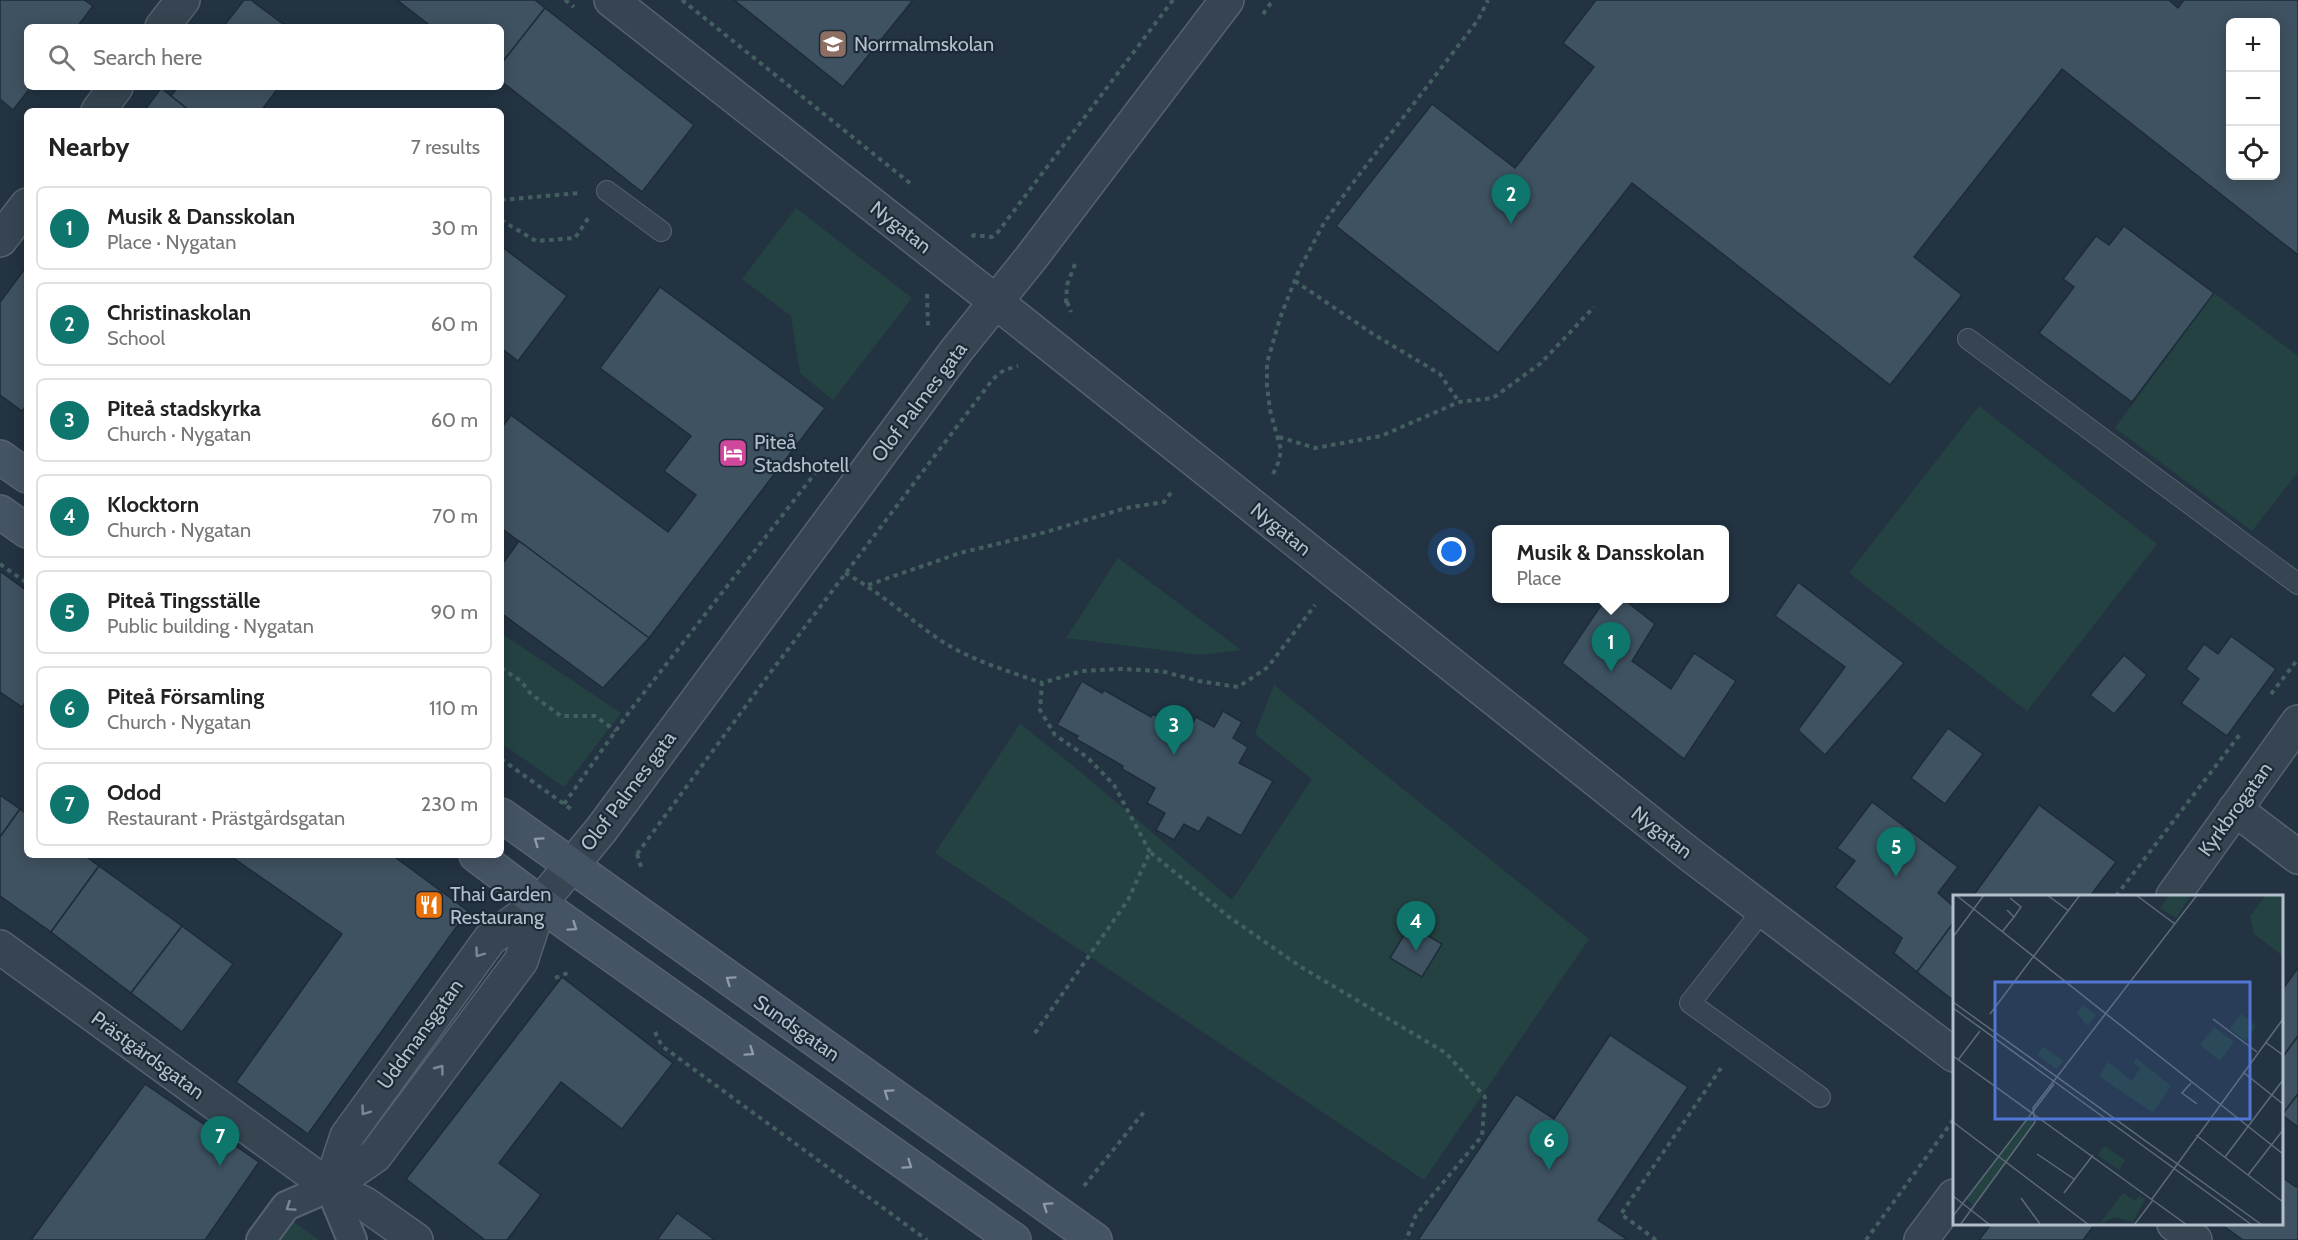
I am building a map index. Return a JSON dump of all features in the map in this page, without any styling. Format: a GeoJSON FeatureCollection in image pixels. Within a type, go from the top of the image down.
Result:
{"type":"FeatureCollection","features":[{"type":"Feature","properties":{"kind":"main road"},"geometry":{"type":"LineString","coordinates":[[0,457],[24,474]]}},
{"type":"Feature","properties":{"kind":"main road"},"geometry":{"type":"LineString","coordinates":[[0,512],[24,529]]}},
{"type":"Feature","properties":{"kind":"main road","name":"Sundsgatan"},"geometry":{"type":"LineString","coordinates":[[504,817],[1095,1240]]}},
{"type":"Feature","properties":{"kind":"main road"},"geometry":{"type":"LineString","coordinates":[[480,858],[1014,1240]]}},
{"type":"Feature","properties":{"kind":"street"},"geometry":{"type":"LineString","coordinates":[[164,24],[183,0]]}},
{"type":"Feature","properties":{"kind":"street","name":"Nygatan"},"geometry":{"type":"LineString","coordinates":[[611,0],[995,301],[1669,838],[1953,1054]]}},
{"type":"Feature","properties":{"kind":"street","name":"Olof Palmes gata"},"geometry":{"type":"LineString","coordinates":[[572,865],[601,830],[694,701],[995,301],[1031,258],[1227,0]]}},
{"type":"Feature","properties":{"kind":"street"},"geometry":{"type":"LineString","coordinates":[[100,108],[114,90]]}},
{"type":"Feature","properties":{"kind":"street"},"geometry":{"type":"LineString","coordinates":[[0,240],[24,209]]}},
{"type":"Feature","properties":{"kind":"street","name":"Kyrkbrogatan"},"geometry":{"type":"LineString","coordinates":[[2174,895],[2298,722]]}},
{"type":"Feature","properties":{"kind":"street"},"geometry":{"type":"LineString","coordinates":[[2235,809],[2298,857]]}},
{"type":"Feature","properties":{"kind":"street","name":"Uddmansgatan"},"geometry":{"type":"LineString","coordinates":[[261,1240],[286,1206],[330,1188],[375,1156],[521,961],[540,903],[572,865]]}},
{"type":"Feature","properties":{"kind":"street","name":"Prästgårdsgatan"},"geometry":{"type":"LineString","coordinates":[[0,947],[330,1188],[365,1204],[416,1240]]}},
{"type":"Feature","properties":{"kind":"street"},"geometry":{"type":"LineString","coordinates":[[330,1188],[352,1240]]}},
{"type":"Feature","properties":{"kind":"street"},"geometry":{"type":"LineString","coordinates":[[1921,1240],[1953,1197]]}},
{"type":"Feature","properties":{"kind":"street"},"geometry":{"type":"LineString","coordinates":[[2175,1225],[2195,1240]]}},
{"type":"Feature","properties":{"kind":"lane"},"geometry":{"type":"LineString","coordinates":[[607,191],[661,231]]}},
{"type":"Feature","properties":{"kind":"lane"},"geometry":{"type":"LineString","coordinates":[[1968,339],[2298,584]]}},
{"type":"Feature","properties":{"kind":"lane"},"geometry":{"type":"LineString","coordinates":[[1763,910],[1690,1003],[1820,1097]]}},
{"type":"Feature","properties":{"kind":"path"},"geometry":{"type":"LineString","coordinates":[[682,0],[920,191]]}},
{"type":"Feature","properties":{"kind":"path"},"geometry":{"type":"LineString","coordinates":[[965,228],[974,235],[992,237],[998,232],[1173,0]]}},
{"type":"Feature","properties":{"kind":"path"},"geometry":{"type":"LineString","coordinates":[[1272,475],[1279,461],[1281,450],[1270,410],[1267,363],[1280,318],[1310,246],[1324,223],[1478,20],[1488,0]]}},
{"type":"Feature","properties":{"kind":"path"},"geometry":{"type":"LineString","coordinates":[[504,200],[607,191]]}},
{"type":"Feature","properties":{"kind":"path"},"geometry":{"type":"LineString","coordinates":[[504,222],[536,241],[575,238],[607,191]]}},
{"type":"Feature","properties":{"kind":"path"},"geometry":{"type":"LineString","coordinates":[[948,265],[974,235]]}},
{"type":"Feature","properties":{"kind":"path"},"geometry":{"type":"LineString","coordinates":[[1295,281],[1373,334],[1440,374],[1460,402]]}},
{"type":"Feature","properties":{"kind":"path"},"geometry":{"type":"LineString","coordinates":[[1279,437],[1315,448],[1380,436],[1460,402],[1493,398],[1541,363],[1594,307]]}},
{"type":"Feature","properties":{"kind":"path"},"geometry":{"type":"LineString","coordinates":[[637,854],[845,573],[993,379]]}},
{"type":"Feature","properties":{"kind":"path"},"geometry":{"type":"LineString","coordinates":[[564,804],[616,731],[827,459]]}},
{"type":"Feature","properties":{"kind":"path"},"geometry":{"type":"LineString","coordinates":[[868,585],[960,553],[1046,532],[1126,508],[1164,502],[1173,490]]}},
{"type":"Feature","properties":{"kind":"path"},"geometry":{"type":"LineString","coordinates":[[0,564],[24,581]]}},
{"type":"Feature","properties":{"kind":"path"},"geometry":{"type":"LineString","coordinates":[[845,573],[868,585],[941,641],[986,663],[1042,683],[1082,671],[1121,669],[1161,671],[1199,681],[1238,687],[1268,667],[1315,605]]}},
{"type":"Feature","properties":{"kind":"path"},"geometry":{"type":"LineString","coordinates":[[504,670],[521,681],[531,694],[561,716],[595,717],[616,731]]}},
{"type":"Feature","properties":{"kind":"path"},"geometry":{"type":"LineString","coordinates":[[1042,683],[1040,710],[1054,735],[1087,757],[1114,785],[1150,852],[1229,916],[1301,967],[1446,1053],[1485,1097],[1482,1136],[1416,1215],[1406,1240]]}},
{"type":"Feature","properties":{"kind":"path"},"geometry":{"type":"LineString","coordinates":[[504,761],[601,830]]}},
{"type":"Feature","properties":{"kind":"path"},"geometry":{"type":"LineString","coordinates":[[2118,895],[2201,785]]}},
{"type":"Feature","properties":{"kind":"path"},"geometry":{"type":"LineString","coordinates":[[1035,1033],[1128,900],[1150,852]]}},
{"type":"Feature","properties":{"kind":"path"},"geometry":{"type":"LineString","coordinates":[[652,1027],[662,1046],[927,1240]]}},
{"type":"Feature","properties":{"kind":"path"},"geometry":{"type":"LineString","coordinates":[[1656,1240],[1622,1214],[1741,1039]]}},
{"type":"Feature","properties":{"kind":"path"},"geometry":{"type":"LineString","coordinates":[[1079,1191],[1144,1112]]}},
{"type":"Feature","properties":{"kind":"path"},"geometry":{"type":"LineString","coordinates":[[1866,1240],[1953,1120]]}},
{"type":"Feature","properties":{"kind":"green space"},"geometry":{"type":"Polygon","coordinates":[[[796,208],[912,298],[833,400],[800,373],[791,316],[742,279],[796,208]]]}},
{"type":"Feature","properties":{"kind":"green space"},"geometry":{"type":"Polygon","coordinates":[[[2214,293],[2298,356],[2298,472],[2252,531],[2115,428],[2214,293]]]}},
{"type":"Feature","properties":{"kind":"green space"},"geometry":{"type":"Polygon","coordinates":[[[1979,406],[2157,544],[2027,711],[1849,573],[1979,406]]]}},
{"type":"Feature","properties":{"kind":"green space"},"geometry":{"type":"Polygon","coordinates":[[[1118,558],[1241,650],[1200,655],[1066,638],[1118,558]]]}},
{"type":"Feature","properties":{"kind":"green space"},"geometry":{"type":"Polygon","coordinates":[[[504,635],[621,713],[564,787],[504,745],[504,635]]]}},
{"type":"Feature","properties":{"kind":"green space"},"geometry":{"type":"Polygon","coordinates":[[[1274,685],[1589,939],[1424,1180],[935,853],[1020,724],[1071,764],[1232,900],[1312,779],[1255,734],[1274,685]]]}},
{"type":"Feature","properties":{"kind":"green space"},"geometry":{"type":"Polygon","coordinates":[[[287,1217],[319,1240],[270,1240],[287,1217]]]}},
{"type":"Feature","properties":{"kind":"building"},"geometry":{"type":"Polygon","coordinates":[[[0,0],[84,0],[93,6],[79,24],[24,24],[24,90],[29,90],[13,110],[0,99],[0,0]]]}},
{"type":"Feature","properties":{"kind":"building"},"geometry":{"type":"Polygon","coordinates":[[[244,0],[251,0],[283,24],[225,24],[244,0]]]}},
{"type":"Feature","properties":{"kind":"building"},"geometry":{"type":"Polygon","coordinates":[[[397,0],[535,0],[545,8],[504,60],[504,24],[428,24],[397,0]]]}},
{"type":"Feature","properties":{"kind":"building","name":"Norrmalmskolan"},"geometry":{"type":"Polygon","coordinates":[[[734,0],[913,0],[843,87],[734,0]]]}},
{"type":"Feature","properties":{"kind":"building"},"geometry":{"type":"Polygon","coordinates":[[[1596,0],[2169,0],[2178,8],[2184,0],[2298,0],[2298,255],[2062,69],[1914,257],[1962,295],[1890,385],[1632,183],[1498,353],[1336,226],[1432,104],[1515,168],[1594,67],[1563,43],[1596,0]]]}},
{"type":"Feature","properties":{"kind":"building"},"geometry":{"type":"Polygon","coordinates":[[[545,8],[694,125],[642,192],[504,83],[504,60],[545,8]]]}},
{"type":"Feature","properties":{"kind":"building"},"geometry":{"type":"Polygon","coordinates":[[[160,90],[164,90],[186,108],[146,108],[160,90]]]}},
{"type":"Feature","properties":{"kind":"building"},"geometry":{"type":"Polygon","coordinates":[[[176,90],[277,90],[263,108],[186,108],[171,96],[176,90]]]}},
{"type":"Feature","properties":{"kind":"building"},"geometry":{"type":"Polygon","coordinates":[[[2124,226],[2214,293],[2132,402],[2039,333],[2074,287],[2063,279],[2096,236],[2109,245],[2124,226]]]}},
{"type":"Feature","properties":{"kind":"building"},"geometry":{"type":"Polygon","coordinates":[[[504,248],[567,296],[518,361],[504,350],[504,248]]]}},
{"type":"Feature","properties":{"kind":"building"},"geometry":{"type":"Polygon","coordinates":[[[24,270],[24,409],[22,411],[0,395],[0,302],[24,270]]]}},
{"type":"Feature","properties":{"kind":"building","name":"Piteå Stadshotell"},"geometry":{"type":"Polygon","coordinates":[[[660,287],[825,408],[649,638],[504,530],[504,425],[511,415],[668,532],[696,495],[664,471],[691,436],[600,368],[660,287]]]}},
{"type":"Feature","properties":{"kind":"building"},"geometry":{"type":"Polygon","coordinates":[[[519,541],[649,638],[603,688],[504,615],[504,562],[519,541]]]}},
{"type":"Feature","properties":{"kind":"building"},"geometry":{"type":"Polygon","coordinates":[[[0,571],[24,589],[24,704],[22,707],[0,692],[0,571]]]}},
{"type":"Feature","properties":{"kind":"building"},"geometry":{"type":"Polygon","coordinates":[[[1798,582],[1904,663],[1825,755],[1798,730],[1845,667],[1775,616],[1798,582]]]}},
{"type":"Feature","properties":{"kind":"building"},"geometry":{"type":"Polygon","coordinates":[[[1603,603],[1628,603],[1655,624],[1632,661],[1671,689],[1694,653],[1736,681],[1684,759],[1562,663],[1603,603]]]}},
{"type":"Feature","properties":{"kind":"building"},"geometry":{"type":"Polygon","coordinates":[[[2231,636],[2276,669],[2227,736],[2181,703],[2199,679],[2186,669],[2204,644],[2218,654],[2231,636]]]}},
{"type":"Feature","properties":{"kind":"building"},"geometry":{"type":"Polygon","coordinates":[[[2124,655],[2147,675],[2114,714],[2090,695],[2124,655]]]}},
{"type":"Feature","properties":{"kind":"building"},"geometry":{"type":"Polygon","coordinates":[[[1082,681],[1102,693],[1104,690],[1151,717],[1153,714],[1187,733],[1196,717],[1214,727],[1223,711],[1242,722],[1233,738],[1248,747],[1239,763],[1273,781],[1241,836],[1208,817],[1199,832],[1184,824],[1174,840],[1156,830],[1165,813],[1147,803],[1155,788],[1122,769],[1123,766],[1076,739],[1078,736],[1057,725],[1082,681]]]}},
{"type":"Feature","properties":{"kind":"building"},"geometry":{"type":"Polygon","coordinates":[[[1948,728],[1983,754],[1945,804],[1911,778],[1948,728]]]}},
{"type":"Feature","properties":{"kind":"building"},"geometry":{"type":"Polygon","coordinates":[[[0,795],[20,809],[0,837],[0,795]]]}},
{"type":"Feature","properties":{"kind":"building"},"geometry":{"type":"Polygon","coordinates":[[[1872,802],[1958,867],[1938,893],[1953,906],[1953,923],[1917,972],[1894,953],[1902,938],[1835,887],[1855,861],[1837,848],[1872,802]]]}},
{"type":"Feature","properties":{"kind":"building"},"geometry":{"type":"Polygon","coordinates":[[[2039,805],[2116,862],[2091,895],[1974,895],[2039,805]]]}},
{"type":"Feature","properties":{"kind":"building"},"geometry":{"type":"Polygon","coordinates":[[[20,809],[24,812],[24,858],[88,858],[99,866],[51,932],[0,896],[0,837],[20,809]]]}},
{"type":"Feature","properties":{"kind":"building"},"geometry":{"type":"Polygon","coordinates":[[[233,858],[396,858],[468,911],[308,1134],[236,1082],[342,934],[233,858]]]}},
{"type":"Feature","properties":{"kind":"building"},"geometry":{"type":"Polygon","coordinates":[[[99,866],[182,926],[131,993],[51,932],[99,866]]]}},
{"type":"Feature","properties":{"kind":"building"},"geometry":{"type":"Polygon","coordinates":[[[1953,923],[1953,1000],[1917,972],[1953,923]]]}},
{"type":"Feature","properties":{"kind":"building"},"geometry":{"type":"Polygon","coordinates":[[[1410,925],[1442,944],[1422,977],[1390,958],[1410,925]]]}},
{"type":"Feature","properties":{"kind":"building"},"geometry":{"type":"Polygon","coordinates":[[[182,926],[233,964],[182,1032],[131,993],[182,926]]]}},
{"type":"Feature","properties":{"kind":"building"},"geometry":{"type":"Polygon","coordinates":[[[2298,968],[2298,1036],[2283,1057],[2283,989],[2298,968]]]}},
{"type":"Feature","properties":{"kind":"building"},"geometry":{"type":"Polygon","coordinates":[[[562,977],[673,1063],[622,1129],[561,1082],[499,1163],[541,1195],[507,1240],[485,1240],[406,1179],[562,977]]]}},
{"type":"Feature","properties":{"kind":"building"},"geometry":{"type":"Polygon","coordinates":[[[1610,1035],[1688,1087],[1598,1220],[1628,1240],[1418,1240],[1516,1094],[1554,1119],[1610,1035]]]}},
{"type":"Feature","properties":{"kind":"building"},"geometry":{"type":"Polygon","coordinates":[[[2298,1036],[2298,1094],[2283,1114],[2283,1057],[2298,1036]]]}},
{"type":"Feature","properties":{"kind":"building"},"geometry":{"type":"Polygon","coordinates":[[[145,1084],[259,1162],[205,1240],[31,1240],[145,1084]]]}},
{"type":"Feature","properties":{"kind":"building"},"geometry":{"type":"Polygon","coordinates":[[[2298,1094],[2298,1127],[2283,1114],[2298,1094]]]}},
{"type":"Feature","properties":{"kind":"building"},"geometry":{"type":"Polygon","coordinates":[[[2283,1178],[2296,1187],[2298,1184],[2298,1240],[2243,1240],[2222,1225],[2283,1225],[2283,1178]]]}},
{"type":"Feature","properties":{"kind":"building"},"geometry":{"type":"Polygon","coordinates":[[[677,1213],[715,1240],[657,1240],[677,1213]]]}},
{"type":"Feature","properties":{"kind":"building"},"geometry":{"type":"Polygon","coordinates":[[[1990,1225],[2094,1225],[2083,1240],[1979,1240],[1990,1225]]]}},
{"type":"Feature","properties":{"kind":"place","name":"Norrmalmskolan"},"geometry":{"type":"Point","coordinates":[833,44]}},
{"type":"Feature","properties":{"kind":"place","name":"Christinaskolan"},"geometry":{"type":"Point","coordinates":[1511,224]}},
{"type":"Feature","properties":{"kind":"place","name":"Piteå Stadshotell"},"geometry":{"type":"Point","coordinates":[733,453]}},
{"type":"Feature","properties":{"kind":"place","name":"Musik & Dansskolan"},"geometry":{"type":"Point","coordinates":[1611,672]}},
{"type":"Feature","properties":{"kind":"place","name":"Piteå stadskyrka"},"geometry":{"type":"Point","coordinates":[1174,755]}},
{"type":"Feature","properties":{"kind":"place","name":"Piteå Tingsställe"},"geometry":{"type":"Point","coordinates":[1896,877]}},
{"type":"Feature","properties":{"kind":"place","name":"Thai Garden Restaurang"},"geometry":{"type":"Point","coordinates":[429,905]}},
{"type":"Feature","properties":{"kind":"place","name":"Klocktorn"},"geometry":{"type":"Point","coordinates":[1416,951]}},
{"type":"Feature","properties":{"kind":"place","name":"Odod"},"geometry":{"type":"Point","coordinates":[220,1166]}},
{"type":"Feature","properties":{"kind":"place","name":"Piteå Församling"},"geometry":{"type":"Point","coordinates":[1549,1170]}}]}
